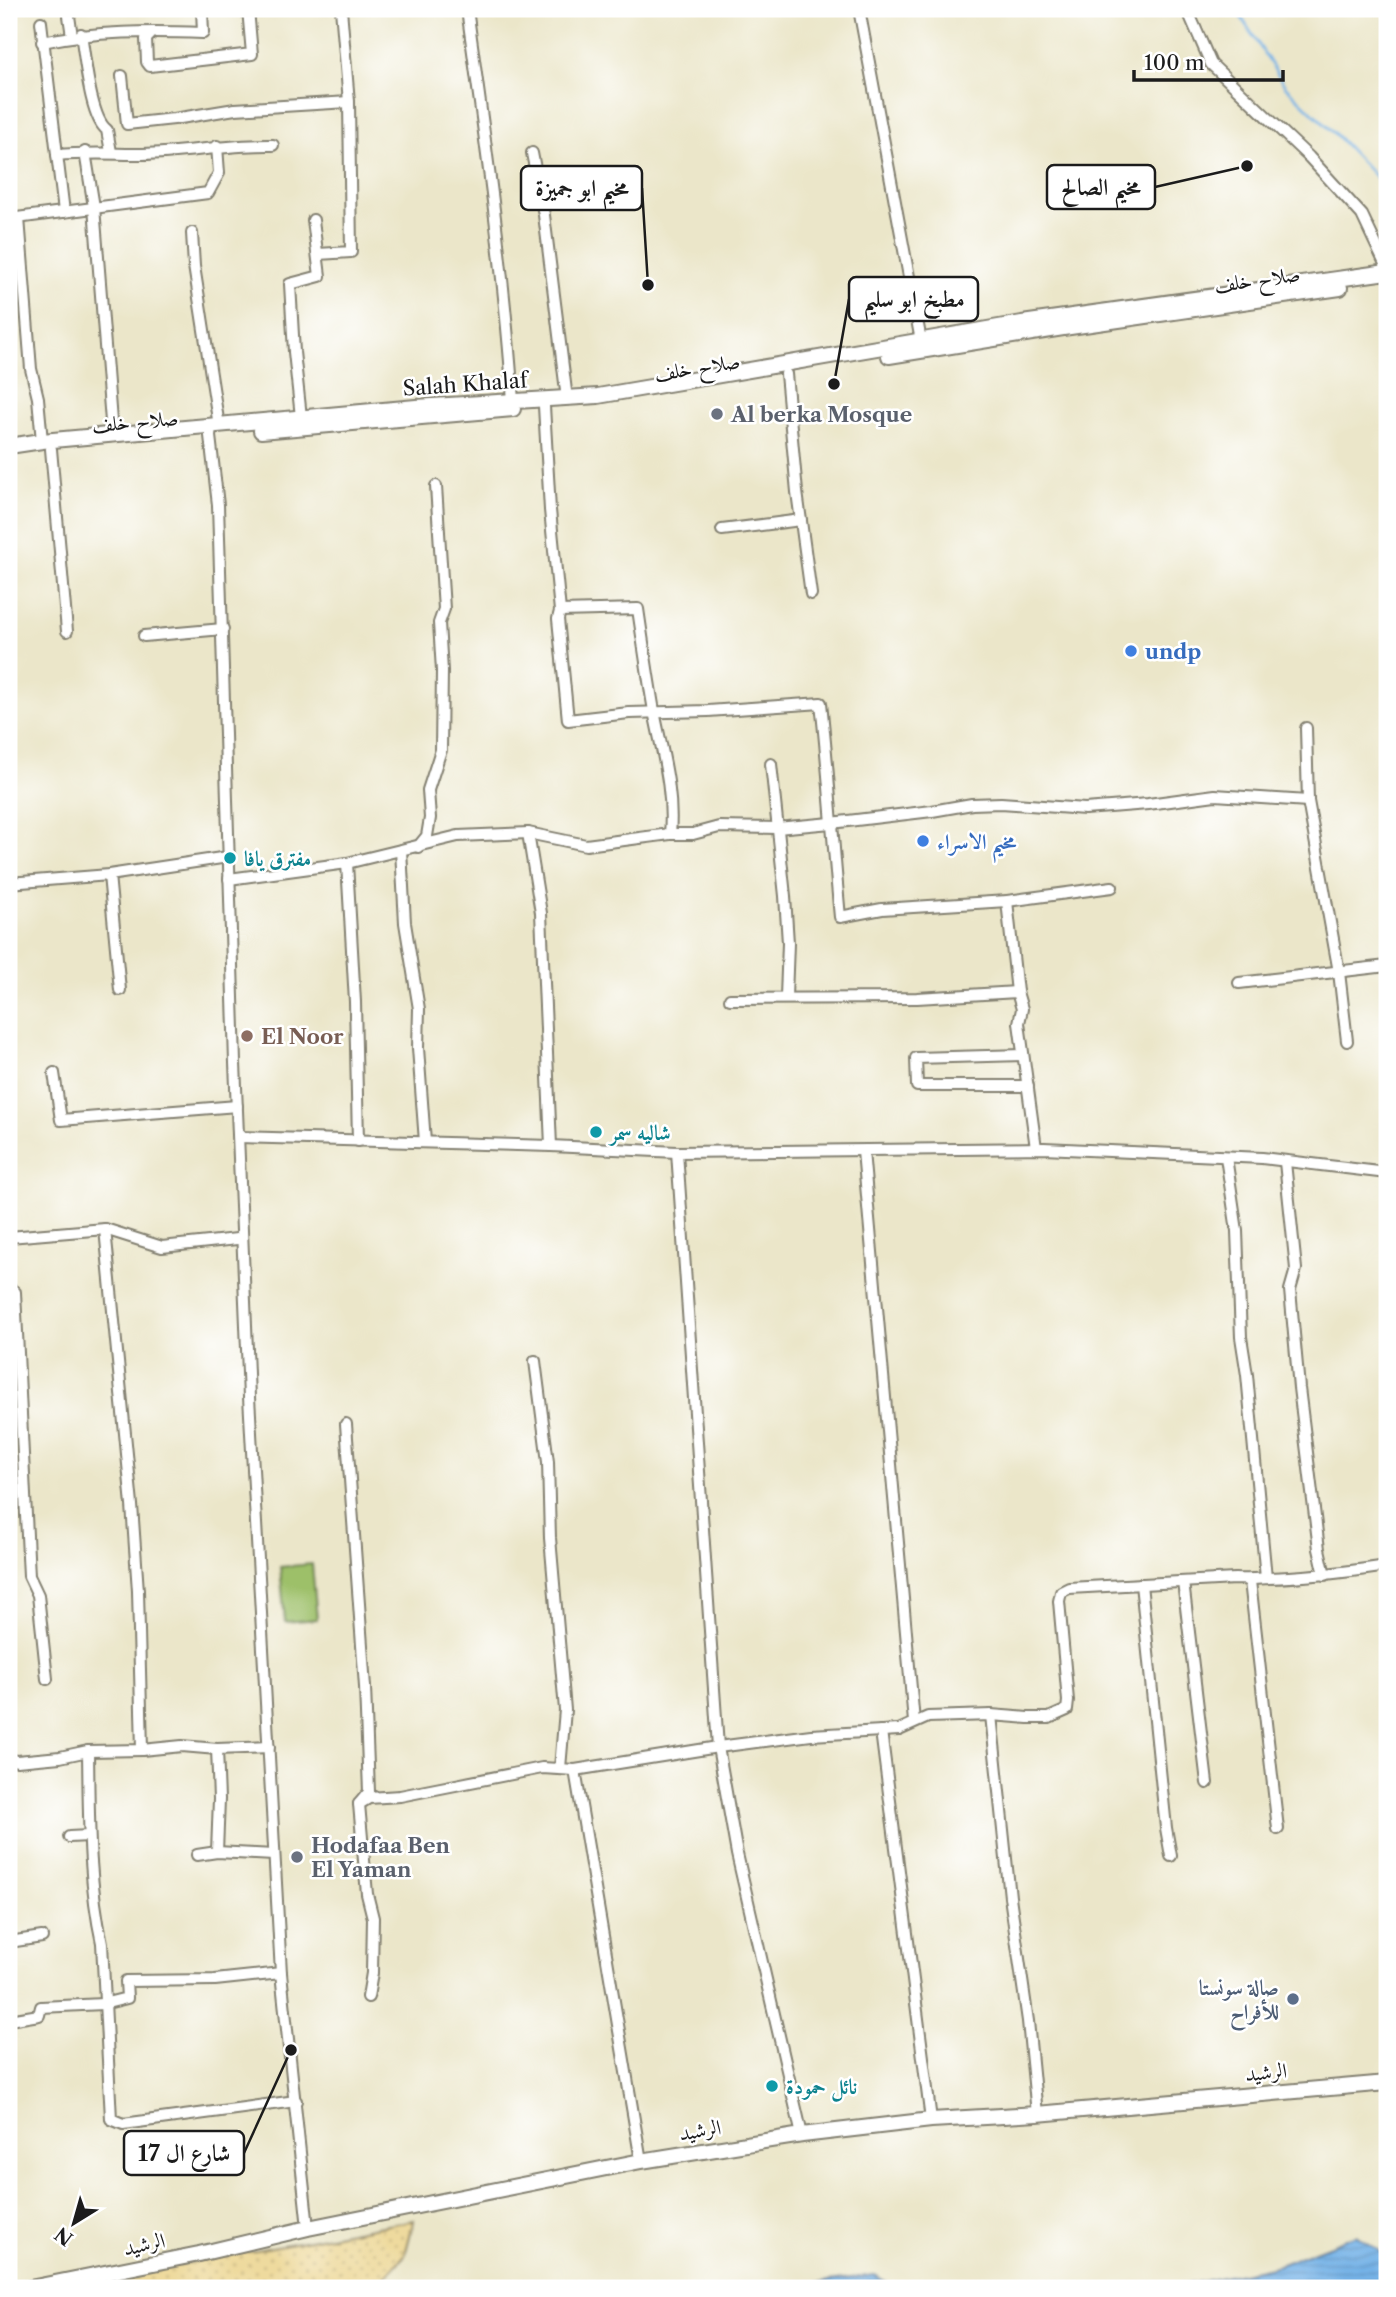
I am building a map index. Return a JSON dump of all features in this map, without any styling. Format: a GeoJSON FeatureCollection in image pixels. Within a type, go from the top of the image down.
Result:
{"type":"FeatureCollection","features":[{"type":"Feature","properties":{"kind":"main road","name":"صلاح خلف"},"geometry":{"type":"LineString","coordinates":[[921,341],[1387,270]]}},
{"type":"Feature","properties":{"kind":"main road","name":"صلاح خلف"},"geometry":{"type":"LineString","coordinates":[[9,454],[46,445],[213,429],[437,418],[544,406],[590,405],[1063,328],[1387,282]]}},
{"type":"Feature","properties":{"kind":"main road","name":"Salah Khalaf"},"geometry":{"type":"LineString","coordinates":[[9,446],[46,445],[113,434],[213,429],[301,417],[620,393],[921,341]]}},
{"type":"Feature","properties":{"kind":"main road","name":"الرشيد"},"geometry":{"type":"LineString","coordinates":[[30,2288],[308,2228],[641,2161],[802,2135],[931,2120],[1037,2114],[1387,2083]]}},
{"type":"Feature","properties":{"kind":"street"},"geometry":{"type":"LineString","coordinates":[[72,9],[69,16],[97,115],[107,130],[111,152]]}},
{"type":"Feature","properties":{"kind":"street"},"geometry":{"type":"LineString","coordinates":[[42,42],[76,35],[204,33],[202,9]]}},
{"type":"Feature","properties":{"kind":"street"},"geometry":{"type":"LineString","coordinates":[[153,32],[146,40],[146,62],[150,66],[252,54],[247,9]]}},
{"type":"Feature","properties":{"kind":"street"},"geometry":{"type":"LineString","coordinates":[[318,254],[351,251],[349,102],[341,9]]}},
{"type":"Feature","properties":{"kind":"street"},"geometry":{"type":"LineString","coordinates":[[467,9],[487,149],[509,338],[513,401]]}},
{"type":"Feature","properties":{"kind":"street"},"geometry":{"type":"LineString","coordinates":[[859,9],[921,341]]}},
{"type":"Feature","properties":{"kind":"street"},"geometry":{"type":"LineString","coordinates":[[1187,9],[1211,64],[1308,157],[1362,215],[1387,270]]}},
{"type":"Feature","properties":{"kind":"street"},"geometry":{"type":"LineString","coordinates":[[41,22],[64,212]]}},
{"type":"Feature","properties":{"kind":"street"},"geometry":{"type":"LineString","coordinates":[[122,76],[127,124],[234,109],[349,102]]}},
{"type":"Feature","properties":{"kind":"street"},"geometry":{"type":"LineString","coordinates":[[57,155],[85,152],[144,154],[217,146],[273,145]]}},
{"type":"Feature","properties":{"kind":"street"},"geometry":{"type":"LineString","coordinates":[[67,631],[46,445],[32,369],[14,219],[208,193],[219,173],[217,146]]}},
{"type":"Feature","properties":{"kind":"street"},"geometry":{"type":"LineString","coordinates":[[85,152],[94,207],[113,434]]}},
{"type":"Feature","properties":{"kind":"street"},"geometry":{"type":"LineString","coordinates":[[532,153],[544,215],[567,399]]}},
{"type":"Feature","properties":{"kind":"street"},"geometry":{"type":"LineString","coordinates":[[301,417],[293,352],[289,284],[320,276],[313,220]]}},
{"type":"Feature","properties":{"kind":"street"},"geometry":{"type":"LineString","coordinates":[[192,233],[213,429],[218,505],[228,857],[249,1398],[274,1855],[281,1973],[308,2228]]}},
{"type":"Feature","properties":{"kind":"street"},"geometry":{"type":"LineString","coordinates":[[786,374],[811,594]]}},
{"type":"Feature","properties":{"kind":"street"},"geometry":{"type":"LineString","coordinates":[[544,406],[550,510],[560,611],[558,619],[568,720],[654,712],[821,703],[829,766],[831,823],[840,917],[925,905],[1007,901],[1112,887]]}},
{"type":"Feature","properties":{"kind":"street"},"geometry":{"type":"LineString","coordinates":[[418,847],[427,836],[430,818],[428,790],[441,750],[442,671],[439,623],[444,609],[436,486]]}},
{"type":"Feature","properties":{"kind":"street"},"geometry":{"type":"LineString","coordinates":[[722,530],[801,520]]}},
{"type":"Feature","properties":{"kind":"street"},"geometry":{"type":"LineString","coordinates":[[560,611],[638,609],[654,712],[666,759],[673,810],[670,834]]}},
{"type":"Feature","properties":{"kind":"street"},"geometry":{"type":"LineString","coordinates":[[145,636],[223,629]]}},
{"type":"Feature","properties":{"kind":"street"},"geometry":{"type":"LineString","coordinates":[[1306,728],[1308,801],[1339,972],[1347,1041]]}},
{"type":"Feature","properties":{"kind":"street"},"geometry":{"type":"LineString","coordinates":[[771,764],[788,943],[786,997]]}},
{"type":"Feature","properties":{"kind":"street"},"geometry":{"type":"LineString","coordinates":[[229,879],[346,863],[458,836],[528,833],[586,845],[670,834],[692,834],[719,827],[777,828],[831,823],[972,804],[1085,808],[1147,804],[1215,795],[1308,801]]}},
{"type":"Feature","properties":{"kind":"street"},"geometry":{"type":"LineString","coordinates":[[528,833],[541,913],[551,1146]]}},
{"type":"Feature","properties":{"kind":"street"},"geometry":{"type":"LineString","coordinates":[[401,850],[405,923],[419,1009],[418,1048],[425,1142]]}},
{"type":"Feature","properties":{"kind":"street"},"geometry":{"type":"LineString","coordinates":[[9,883],[109,875],[228,857]]}},
{"type":"Feature","properties":{"kind":"street"},"geometry":{"type":"LineString","coordinates":[[346,863],[355,1002],[359,1141]]}},
{"type":"Feature","properties":{"kind":"street"},"geometry":{"type":"LineString","coordinates":[[109,875],[120,990]]}},
{"type":"Feature","properties":{"kind":"street"},"geometry":{"type":"LineString","coordinates":[[1007,901],[1017,992],[1022,1009],[1018,1023],[1036,1148]]}},
{"type":"Feature","properties":{"kind":"street"},"geometry":{"type":"LineString","coordinates":[[1239,983],[1387,967]]}},
{"type":"Feature","properties":{"kind":"street"},"geometry":{"type":"LineString","coordinates":[[730,999],[917,998],[1017,992]]}},
{"type":"Feature","properties":{"kind":"street"},"geometry":{"type":"LineString","coordinates":[[1023,1055],[916,1058],[918,1086],[1028,1086]]}},
{"type":"Feature","properties":{"kind":"street"},"geometry":{"type":"LineString","coordinates":[[54,1073],[61,1120],[237,1106]]}},
{"type":"Feature","properties":{"kind":"street"},"geometry":{"type":"LineString","coordinates":[[239,1137],[677,1152],[1036,1148],[1262,1158],[1387,1173]]}},
{"type":"Feature","properties":{"kind":"street"},"geometry":{"type":"LineString","coordinates":[[863,1151],[914,1722]]}},
{"type":"Feature","properties":{"kind":"street"},"geometry":{"type":"LineString","coordinates":[[677,1152],[718,1747],[737,1854],[802,2135]]}},
{"type":"Feature","properties":{"kind":"street"},"geometry":{"type":"LineString","coordinates":[[1226,1157],[1237,1231],[1241,1337],[1266,1578]]}},
{"type":"Feature","properties":{"kind":"street"},"geometry":{"type":"LineString","coordinates":[[1285,1162],[1296,1269],[1290,1290],[1299,1388],[1319,1549],[1325,1575]]}},
{"type":"Feature","properties":{"kind":"street"},"geometry":{"type":"LineString","coordinates":[[9,1237],[105,1229],[162,1247],[237,1239]]}},
{"type":"Feature","properties":{"kind":"street"},"geometry":{"type":"LineString","coordinates":[[105,1229],[134,1530],[142,1750]]}},
{"type":"Feature","properties":{"kind":"street"},"geometry":{"type":"LineString","coordinates":[[9,1288],[15,1292],[29,1576],[38,1595],[47,1679]]}},
{"type":"Feature","properties":{"kind":"street"},"geometry":{"type":"LineString","coordinates":[[535,1361],[548,1462],[551,1538],[565,1710],[560,1768]]}},
{"type":"Feature","properties":{"kind":"street"},"geometry":{"type":"LineString","coordinates":[[346,1424],[365,1687],[369,1792],[359,1804],[367,1894],[373,1918],[372,1973],[368,1997]]}},
{"type":"Feature","properties":{"kind":"street"},"geometry":{"type":"LineString","coordinates":[[359,1804],[369,1798],[400,1796],[542,1768],[575,1770],[811,1735],[900,1730],[929,1717],[991,1715],[1049,1718],[1067,1710],[1059,1601],[1061,1592],[1069,1588],[1235,1579],[1250,1581],[1325,1575],[1387,1566]]}},
{"type":"Feature","properties":{"kind":"street"},"geometry":{"type":"LineString","coordinates":[[1250,1581],[1278,1829]]}},
{"type":"Feature","properties":{"kind":"street"},"geometry":{"type":"LineString","coordinates":[[1183,1582],[1208,1783]]}},
{"type":"Feature","properties":{"kind":"street"},"geometry":{"type":"LineString","coordinates":[[1141,1584],[1171,1856]]}},
{"type":"Feature","properties":{"kind":"street"},"geometry":{"type":"LineString","coordinates":[[991,1715],[1037,2114]]}},
{"type":"Feature","properties":{"kind":"street"},"geometry":{"type":"LineString","coordinates":[[881,1731],[931,2120]]}},
{"type":"Feature","properties":{"kind":"street"},"geometry":{"type":"LineString","coordinates":[[9,1759],[17,1761],[88,1751],[182,1746],[217,1749],[269,1747]]}},
{"type":"Feature","properties":{"kind":"street"},"geometry":{"type":"LineString","coordinates":[[217,1749],[217,1853]]}},
{"type":"Feature","properties":{"kind":"street"},"geometry":{"type":"LineString","coordinates":[[88,1751],[89,1836],[96,1918],[102,1943],[103,2004],[111,2119],[116,2123],[154,2121],[296,2101]]}},
{"type":"Feature","properties":{"kind":"street"},"geometry":{"type":"LineString","coordinates":[[575,1770],[641,2161]]}},
{"type":"Feature","properties":{"kind":"street"},"geometry":{"type":"LineString","coordinates":[[69,1837],[89,1836]]}},
{"type":"Feature","properties":{"kind":"street"},"geometry":{"type":"LineString","coordinates":[[197,1855],[274,1855]]}},
{"type":"Feature","properties":{"kind":"street"},"geometry":{"type":"LineString","coordinates":[[9,1942],[42,1937]]}},
{"type":"Feature","properties":{"kind":"street"},"geometry":{"type":"LineString","coordinates":[[9,2020],[39,2015],[41,2007],[103,2004],[127,1998],[126,1981],[215,1980],[281,1973]]}},
{"type":"Feature","properties":{"kind":"green space"},"geometry":{"type":"Polygon","coordinates":[[[312,1564],[317,1619],[285,1622],[280,1567],[312,1564]]]}},
{"type":"Feature","properties":{"kind":"sand"},"geometry":{"type":"Polygon","coordinates":[[[414,2220],[405,2255],[375,2288],[56,2288],[414,2220]]]}},
{"type":"Feature","properties":{"kind":"water"},"geometry":{"type":"Polygon","coordinates":[[[1356,2235],[1387,2256],[1387,2288],[1171,2288],[1276,2266],[1356,2235]]]}},
{"type":"Feature","properties":{"kind":"water"},"geometry":{"type":"Polygon","coordinates":[[[874,2275],[897,2288],[777,2288],[874,2275]]]}},
{"type":"Feature","properties":{"kind":"waterway"},"geometry":{"type":"LineString","coordinates":[[1236,9],[1285,86],[1387,189]]}},
{"type":"Feature","properties":{"kind":"place","name":"مخيم الصالح"},"geometry":{"type":"Point","coordinates":[1247,166]}},
{"type":"Feature","properties":{"kind":"place","name":"مخيم ابو جميزة"},"geometry":{"type":"Point","coordinates":[648,285]}},
{"type":"Feature","properties":{"kind":"place","name":"مطبخ ابو سليم"},"geometry":{"type":"Point","coordinates":[834,384]}},
{"type":"Feature","properties":{"kind":"place","name":"Al berka Mosque"},"geometry":{"type":"Point","coordinates":[717,414]}},
{"type":"Feature","properties":{"kind":"place","name":"undp"},"geometry":{"type":"Point","coordinates":[1131,651]}},
{"type":"Feature","properties":{"kind":"place","name":"مخيم الاسراء"},"geometry":{"type":"Point","coordinates":[923,841]}},
{"type":"Feature","properties":{"kind":"place","name":"مفترق يافا"},"geometry":{"type":"Point","coordinates":[230,858]}},
{"type":"Feature","properties":{"kind":"place","name":"El Noor"},"geometry":{"type":"Point","coordinates":[247,1036]}},
{"type":"Feature","properties":{"kind":"place","name":"شاليه سمر"},"geometry":{"type":"Point","coordinates":[596,1132]}},
{"type":"Feature","properties":{"kind":"place","name":"Hodafaa Ben El Yaman"},"geometry":{"type":"Point","coordinates":[297,1857]}},
{"type":"Feature","properties":{"kind":"place","name":"صالة سونستا للأفراح"},"geometry":{"type":"Point","coordinates":[1293,1999]}},
{"type":"Feature","properties":{"kind":"place","name":"شارع ال 17"},"geometry":{"type":"Point","coordinates":[291,2050]}},
{"type":"Feature","properties":{"kind":"place","name":"نائل حمودة"},"geometry":{"type":"Point","coordinates":[772,2086]}}]}
